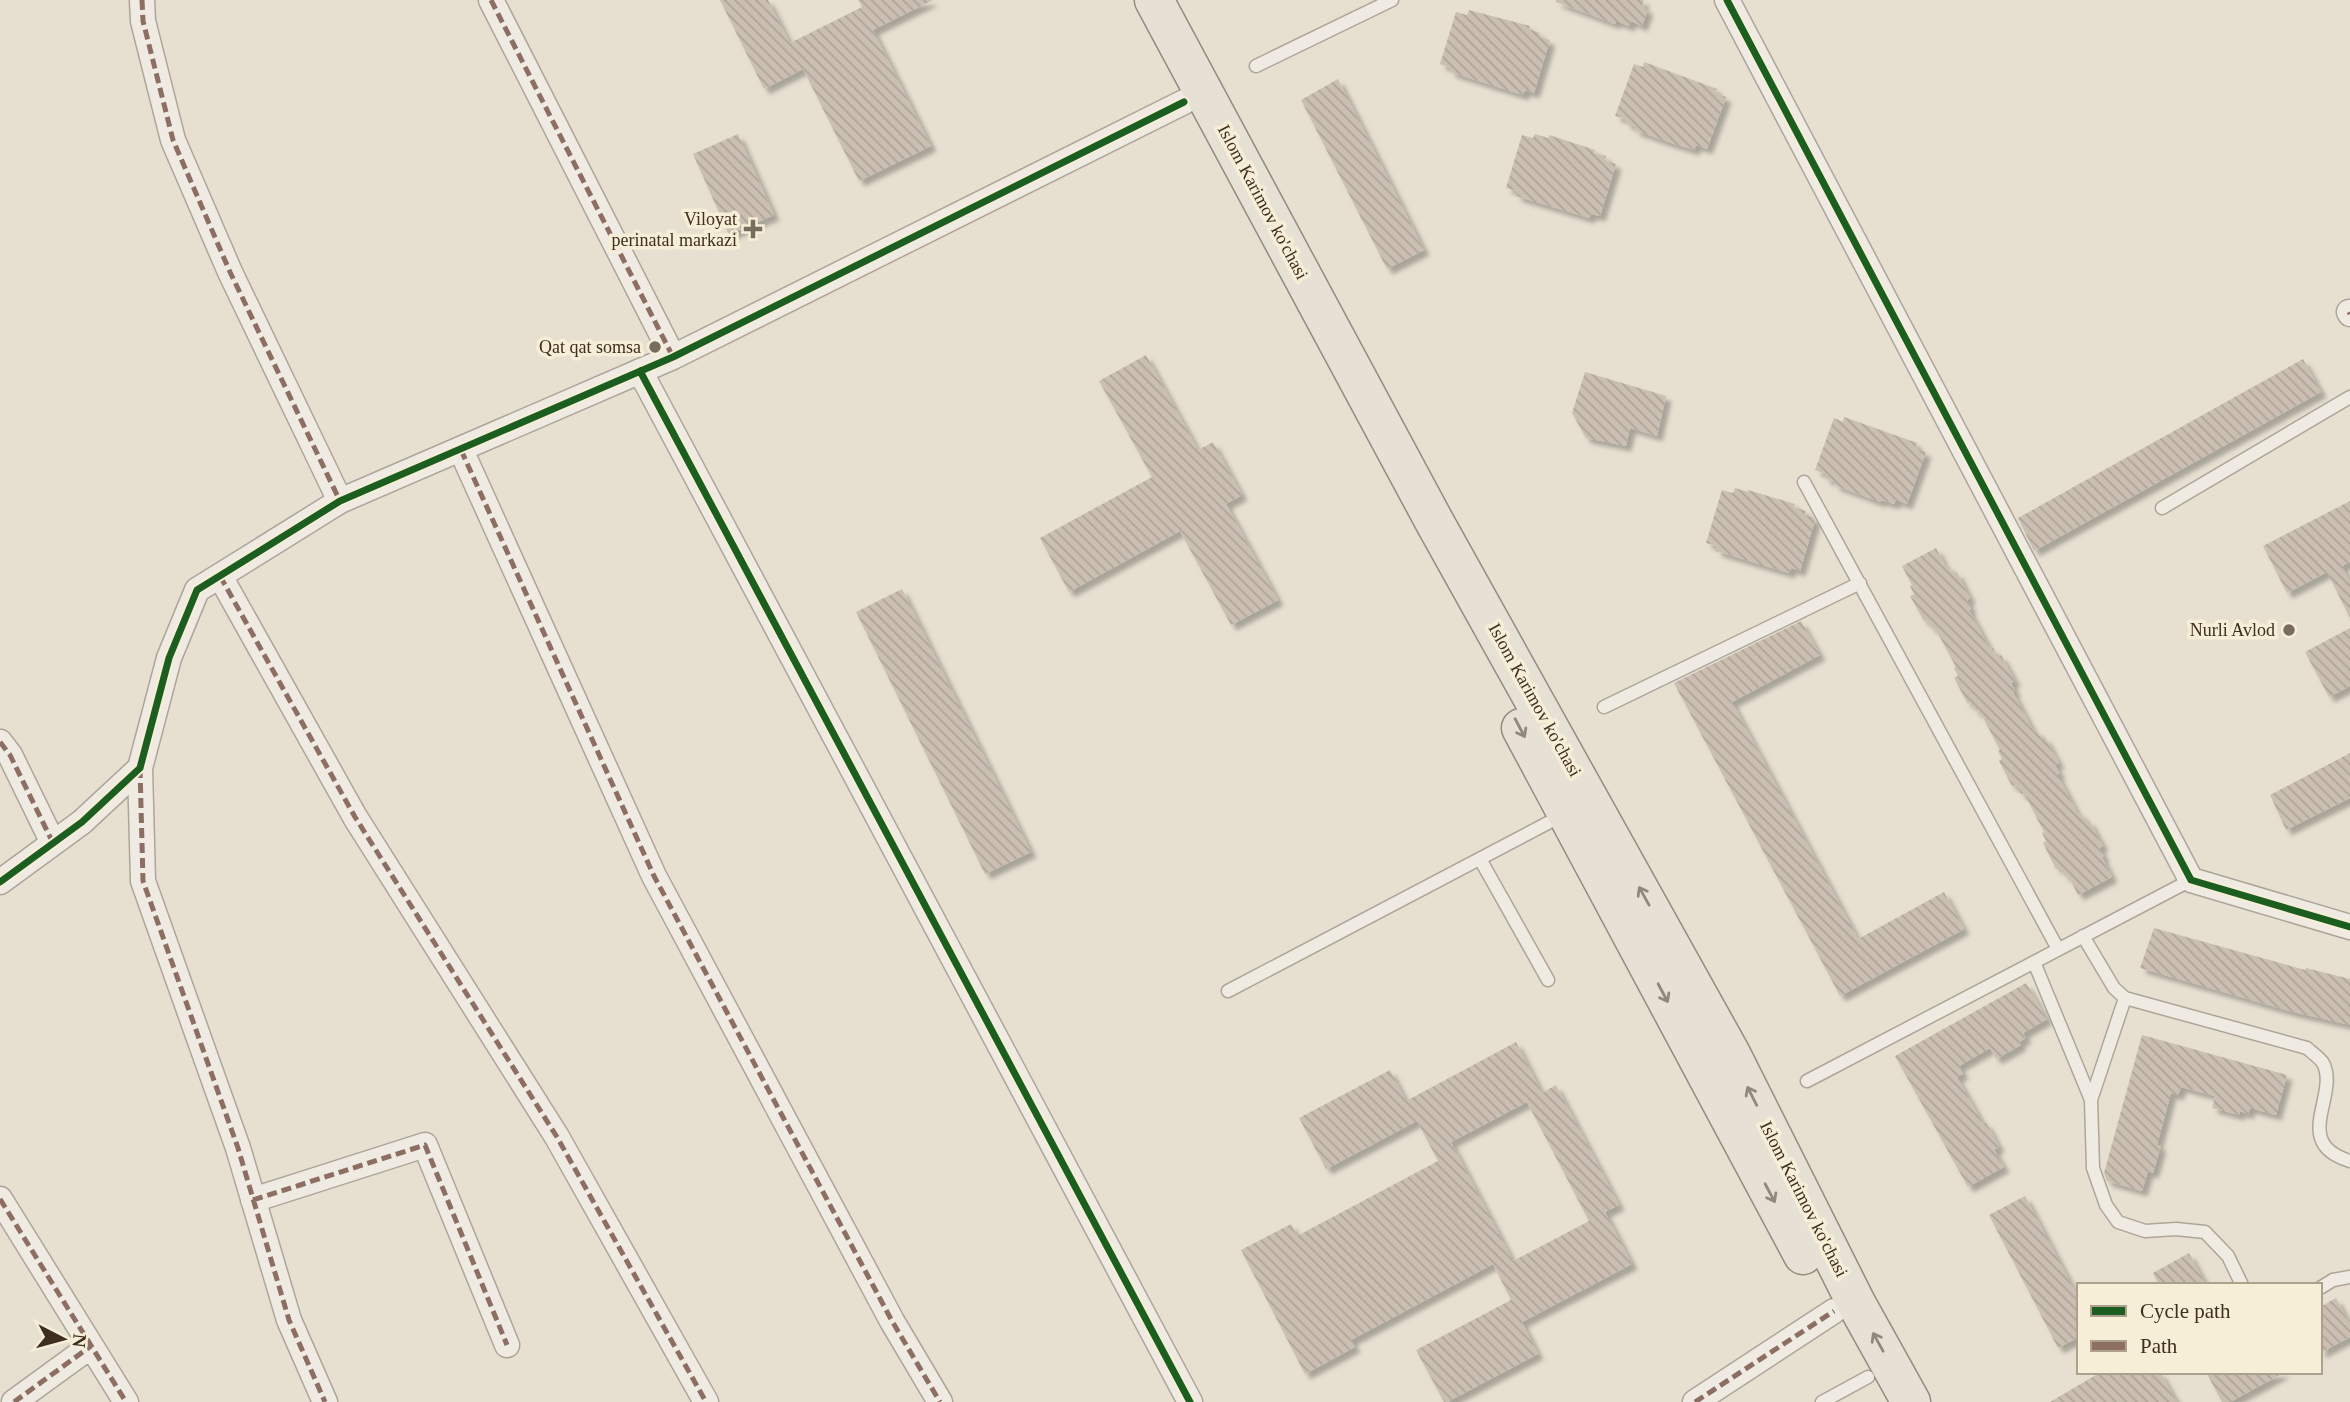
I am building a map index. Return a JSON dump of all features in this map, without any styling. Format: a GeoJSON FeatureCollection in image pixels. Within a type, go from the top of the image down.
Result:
{"type":"FeatureCollection","features":[{"type":"Feature","properties":{"kind":"main road","name":"Islom Karimov ko'chasi"},"geometry":{"type":"LineString","coordinates":[[1126,0],[1184,102],[1875,1390]]}},
{"type":"Feature","properties":{"kind":"main road","name":"Islom Karimov ko'chasi"},"geometry":{"type":"LineString","coordinates":[[1154,0],[1434,521],[1731,1054],[1856,1303],[1911,1402]]}},
{"type":"Feature","properties":{"kind":"street"},"geometry":{"type":"LineString","coordinates":[[142,0],[143,21],[173,140],[230,271],[340,501]]}},
{"type":"Feature","properties":{"kind":"street"},"geometry":{"type":"LineString","coordinates":[[491,0],[673,356]]}},
{"type":"Feature","properties":{"kind":"street"},"geometry":{"type":"LineString","coordinates":[[1727,0],[2191,880],[2350,927]]}},
{"type":"Feature","properties":{"kind":"street"},"geometry":{"type":"LineString","coordinates":[[325,1402],[289,1320],[238,1149],[142,881],[140,768],[169,658],[197,590],[340,501],[673,356],[1184,102]]}},
{"type":"Feature","properties":{"kind":"street"},"geometry":{"type":"LineString","coordinates":[[640,371],[1190,1402]]}},
{"type":"Feature","properties":{"kind":"street"},"geometry":{"type":"LineString","coordinates":[[461,450],[654,876],[892,1321],[940,1402]]}},
{"type":"Feature","properties":{"kind":"street"},"geometry":{"type":"LineString","coordinates":[[220,576],[355,817],[557,1137],[706,1402]]}},
{"type":"Feature","properties":{"kind":"street"},"geometry":{"type":"LineString","coordinates":[[0,742],[10,755],[53,843]]}},
{"type":"Feature","properties":{"kind":"street"},"geometry":{"type":"LineString","coordinates":[[0,882],[82,822],[140,768]]}},
{"type":"Feature","properties":{"kind":"street"},"geometry":{"type":"LineString","coordinates":[[253,1200],[425,1145],[507,1345]]}},
{"type":"Feature","properties":{"kind":"street"},"geometry":{"type":"LineString","coordinates":[[0,1199],[127,1402]]}},
{"type":"Feature","properties":{"kind":"street"},"geometry":{"type":"LineString","coordinates":[[1695,1402],[1834,1311]]}},
{"type":"Feature","properties":{"kind":"street"},"geometry":{"type":"LineString","coordinates":[[14,1402],[92,1346]]}},
{"type":"Feature","properties":{"kind":"lane"},"geometry":{"type":"LineString","coordinates":[[1256,66],[1392,0]]}},
{"type":"Feature","properties":{"kind":"lane"},"geometry":{"type":"LineString","coordinates":[[2162,508],[2350,397]]}},
{"type":"Feature","properties":{"kind":"lane"},"geometry":{"type":"LineString","coordinates":[[1804,482],[2058,949]]}},
{"type":"Feature","properties":{"kind":"lane"},"geometry":{"type":"LineString","coordinates":[[1604,707],[1860,583]]}},
{"type":"Feature","properties":{"kind":"lane"},"geometry":{"type":"LineString","coordinates":[[1228,991],[1566,813]]}},
{"type":"Feature","properties":{"kind":"lane"},"geometry":{"type":"LineString","coordinates":[[1480,859],[1549,980]]}},
{"type":"Feature","properties":{"kind":"lane"},"geometry":{"type":"LineString","coordinates":[[1807,1081],[2191,880]]}},
{"type":"Feature","properties":{"kind":"lane"},"geometry":{"type":"LineString","coordinates":[[2083,936],[2114,988],[2125,998],[2307,1048],[2323,1063],[2327,1085],[2319,1126],[2322,1142],[2340,1158],[2350,1161]]}},
{"type":"Feature","properties":{"kind":"lane"},"geometry":{"type":"LineString","coordinates":[[2034,962],[2091,1100]]}},
{"type":"Feature","properties":{"kind":"lane"},"geometry":{"type":"LineString","coordinates":[[2125,998],[2091,1100],[2093,1168],[2106,1205],[2118,1222],[2145,1231],[2176,1229],[2205,1232],[2228,1256],[2241,1283]]}},
{"type":"Feature","properties":{"kind":"lane"},"geometry":{"type":"LineString","coordinates":[[2322,1287],[2333,1280],[2350,1278]]}},
{"type":"Feature","properties":{"kind":"lane"},"geometry":{"type":"LineString","coordinates":[[1822,1402],[1875,1390]]}},
{"type":"Feature","properties":{"kind":"building"},"geometry":{"type":"Polygon","coordinates":[[[720,0],[768,0],[790,43],[862,7],[858,0],[933,0],[873,30],[931,146],[859,181],[803,69],[764,89],[720,0]]]}},
{"type":"Feature","properties":{"kind":"building"},"geometry":{"type":"Polygon","coordinates":[[[1556,0],[1644,0],[1642,7],[1648,9],[1642,26],[1631,21],[1629,26],[1616,21],[1615,24],[1556,0]]]}},
{"type":"Feature","properties":{"kind":"building"},"geometry":{"type":"Polygon","coordinates":[[[1469,10],[1530,26],[1529,29],[1540,33],[1539,37],[1550,40],[1534,93],[1525,90],[1523,95],[1450,72],[1451,68],[1440,64],[1456,12],[1467,15],[1469,10]]]}},
{"type":"Feature","properties":{"kind":"building"},"geometry":{"type":"Polygon","coordinates":[[[1644,62],[1717,89],[1715,93],[1726,97],[1707,149],[1696,145],[1694,150],[1634,130],[1636,127],[1625,123],[1626,119],[1615,116],[1634,64],[1643,67],[1644,62]]]}},
{"type":"Feature","properties":{"kind":"building"},"geometry":{"type":"Polygon","coordinates":[[[1338,79],[1424,250],[1387,269],[1301,100],[1338,79]]]}},
{"type":"Feature","properties":{"kind":"building"},"geometry":{"type":"Polygon","coordinates":[[[738,134],[774,215],[729,235],[693,154],[738,134]]]}},
{"type":"Feature","properties":{"kind":"building"},"geometry":{"type":"Polygon","coordinates":[[[1535,134],[1548,138],[1549,135],[1595,150],[1594,153],[1606,156],[1605,160],[1616,164],[1600,216],[1591,214],[1589,218],[1516,196],[1517,191],[1506,188],[1522,135],[1533,138],[1535,134]]]}},
{"type":"Feature","properties":{"kind":"building"},"geometry":{"type":"Polygon","coordinates":[[[1146,355],[1198,450],[1213,442],[1242,495],[1226,504],[1278,600],[1231,625],[1180,531],[1069,592],[1040,538],[1152,477],[1099,381],[1146,355]]]}},
{"type":"Feature","properties":{"kind":"building"},"geometry":{"type":"Polygon","coordinates":[[[2303,359],[2321,392],[2034,551],[2018,518],[2303,359]]]}},
{"type":"Feature","properties":{"kind":"building"},"geometry":{"type":"Polygon","coordinates":[[[1585,372],[1666,396],[1657,436],[1630,428],[1626,446],[1586,438],[1572,413],[1585,372]]]}},
{"type":"Feature","properties":{"kind":"building"},"geometry":{"type":"Polygon","coordinates":[[[1844,417],[1917,443],[1915,448],[1926,452],[1907,504],[1896,500],[1894,504],[1881,500],[1880,502],[1834,485],[1836,482],[1824,478],[1826,474],[1815,470],[1834,418],[1843,422],[1844,417]]]}},
{"type":"Feature","properties":{"kind":"building"},"geometry":{"type":"Polygon","coordinates":[[[1735,488],[1795,504],[1794,507],[1806,511],[1804,515],[1813,517],[1815,520],[1800,571],[1791,568],[1789,573],[1716,551],[1717,546],[1706,543],[1722,490],[1733,493],[1735,488]]]}},
{"type":"Feature","properties":{"kind":"building"},"geometry":{"type":"Polygon","coordinates":[[[2350,501],[2350,562],[2342,566],[2350,582],[2350,618],[2327,572],[2287,593],[2263,546],[2350,501]]]}},
{"type":"Feature","properties":{"kind":"building"},"geometry":{"type":"Polygon","coordinates":[[[1936,548],[1946,567],[1948,565],[1953,574],[1957,572],[1970,598],[1967,600],[1971,609],[1969,610],[1990,649],[1993,648],[1997,657],[2001,655],[2015,681],[2011,683],[2015,691],[2013,692],[2034,732],[2037,730],[2041,739],[2045,737],[2059,763],[2055,765],[2060,774],[2057,774],[2078,814],[2081,813],[2085,822],[2089,820],[2103,846],[2099,848],[2112,877],[2078,895],[2068,875],[2065,877],[2060,867],[2056,869],[2043,843],[2046,841],[2042,833],[2044,832],[2024,793],[2021,794],[2016,785],[2012,786],[1999,761],[2002,759],[1998,751],[2000,750],[1979,710],[1976,712],[1971,702],[1968,704],[1954,678],[1958,676],[1954,668],[1956,667],[1935,628],[1932,629],[1927,620],[1924,621],[1910,596],[1914,594],[1910,586],[1912,585],[1902,566],[1936,548]]]}},
{"type":"Feature","properties":{"kind":"building"},"geometry":{"type":"Polygon","coordinates":[[[902,589],[1031,852],[985,874],[856,612],[902,589]]]}},
{"type":"Feature","properties":{"kind":"building"},"geometry":{"type":"Polygon","coordinates":[[[1801,621],[1820,655],[1732,702],[1858,939],[1944,892],[1964,929],[1840,996],[1674,683],[1801,621]]]}},
{"type":"Feature","properties":{"kind":"building"},"geometry":{"type":"Polygon","coordinates":[[[2350,628],[2350,686],[2329,697],[2305,652],[2350,628]]]}},
{"type":"Feature","properties":{"kind":"building"},"geometry":{"type":"Polygon","coordinates":[[[2350,753],[2350,798],[2286,830],[2270,795],[2350,753]]]}},
{"type":"Feature","properties":{"kind":"building"},"geometry":{"type":"Polygon","coordinates":[[[2154,928],[2305,970],[2306,968],[2350,979],[2350,1025],[2293,1012],[2140,968],[2154,928]]]}},
{"type":"Feature","properties":{"kind":"building"},"geometry":{"type":"Polygon","coordinates":[[[2026,983],[2047,1019],[2023,1033],[2026,1038],[2019,1042],[2021,1045],[1996,1059],[1990,1048],[1959,1066],[1963,1074],[1957,1077],[1983,1124],[1986,1122],[1999,1147],[1994,1150],[2004,1167],[1968,1187],[1895,1056],[2026,983]]]}},
{"type":"Feature","properties":{"kind":"building"},"geometry":{"type":"Polygon","coordinates":[[[2142,1035],[2287,1075],[2276,1115],[2250,1108],[2248,1114],[2240,1111],[2239,1115],[2212,1108],[2215,1096],[2181,1087],[2178,1095],[2171,1093],[2157,1145],[2161,1146],[2153,1173],[2148,1171],[2142,1191],[2107,1181],[2104,1173],[2142,1035]]]}},
{"type":"Feature","properties":{"kind":"building"},"geometry":{"type":"Polygon","coordinates":[[[1516,1042],[1542,1093],[1556,1085],[1619,1205],[1605,1212],[1632,1264],[1522,1322],[1538,1354],[1447,1402],[1444,1402],[1416,1350],[1511,1300],[1493,1264],[1351,1340],[1355,1347],[1305,1374],[1241,1250],[1291,1224],[1297,1236],[1438,1161],[1417,1121],[1326,1169],[1299,1118],[1390,1070],[1406,1101],[1516,1042]],[[1527,1102],[1451,1142],[1513,1261],[1589,1221],[1527,1102]]]}},
{"type":"Feature","properties":{"kind":"building"},"geometry":{"type":"Polygon","coordinates":[[[2025,1196],[2077,1295],[2077,1338],[2058,1348],[1989,1215],[2025,1196]]]}},
{"type":"Feature","properties":{"kind":"building"},"geometry":{"type":"Polygon","coordinates":[[[2189,1253],[2205,1283],[2158,1283],[2153,1273],[2189,1253]]]}},
{"type":"Feature","properties":{"kind":"building"},"geometry":{"type":"Polygon","coordinates":[[[2336,1298],[2350,1325],[2350,1337],[2322,1352],[2322,1306],[2336,1298]]]}},
{"type":"Feature","properties":{"kind":"building"},"geometry":{"type":"Polygon","coordinates":[[[2098,1374],[2161,1374],[2177,1402],[2050,1402],[2098,1374]]]}},
{"type":"Feature","properties":{"kind":"building"},"geometry":{"type":"Polygon","coordinates":[[[2207,1374],[2281,1374],[2230,1402],[2222,1402],[2207,1374]]]}},
{"type":"Feature","properties":{"kind":"marked path"},"geometry":{"type":"LineString","coordinates":[[142,0],[143,21],[173,140],[230,272],[340,501]]}},
{"type":"Feature","properties":{"kind":"marked path"},"geometry":{"type":"LineString","coordinates":[[491,0],[673,357]]}},
{"type":"Feature","properties":{"kind":"marked path"},"geometry":{"type":"LineString","coordinates":[[461,450],[654,876],[892,1321],[940,1402]]}},
{"type":"Feature","properties":{"kind":"marked path"},"geometry":{"type":"LineString","coordinates":[[220,576],[355,817],[557,1137],[706,1402]]}},
{"type":"Feature","properties":{"kind":"marked path"},"geometry":{"type":"LineString","coordinates":[[0,742],[10,755],[53,843]]}},
{"type":"Feature","properties":{"kind":"marked path"},"geometry":{"type":"LineString","coordinates":[[140,768],[143,881],[238,1148],[289,1320],[325,1402]]}},
{"type":"Feature","properties":{"kind":"marked path"},"geometry":{"type":"LineString","coordinates":[[253,1200],[425,1145],[507,1345]]}},
{"type":"Feature","properties":{"kind":"marked path"},"geometry":{"type":"LineString","coordinates":[[0,1199],[126,1402]]}},
{"type":"Feature","properties":{"kind":"marked path"},"geometry":{"type":"LineString","coordinates":[[1695,1402],[1834,1311]]}},
{"type":"Feature","properties":{"kind":"marked path"},"geometry":{"type":"LineString","coordinates":[[14,1402],[91,1346]]}},
{"type":"Feature","properties":{"kind":"cycle path"},"geometry":{"type":"LineString","coordinates":[[1727,0],[2191,880],[2350,927]]}},
{"type":"Feature","properties":{"kind":"cycle path"},"geometry":{"type":"LineString","coordinates":[[0,882],[82,822],[140,768],[169,658],[197,590],[340,501],[673,357],[1184,102]]}},
{"type":"Feature","properties":{"kind":"cycle path"},"geometry":{"type":"LineString","coordinates":[[640,371],[1190,1402]]}},
{"type":"Feature","properties":{"kind":"place","name":"Viloyat perinatal markazi"},"geometry":{"type":"Point","coordinates":[753,229]}},
{"type":"Feature","properties":{"kind":"place","name":"Qat qat somsa"},"geometry":{"type":"Point","coordinates":[655,347]}},
{"type":"Feature","properties":{"kind":"place","name":"Nurli Avlod"},"geometry":{"type":"Point","coordinates":[2289,630]}}]}
